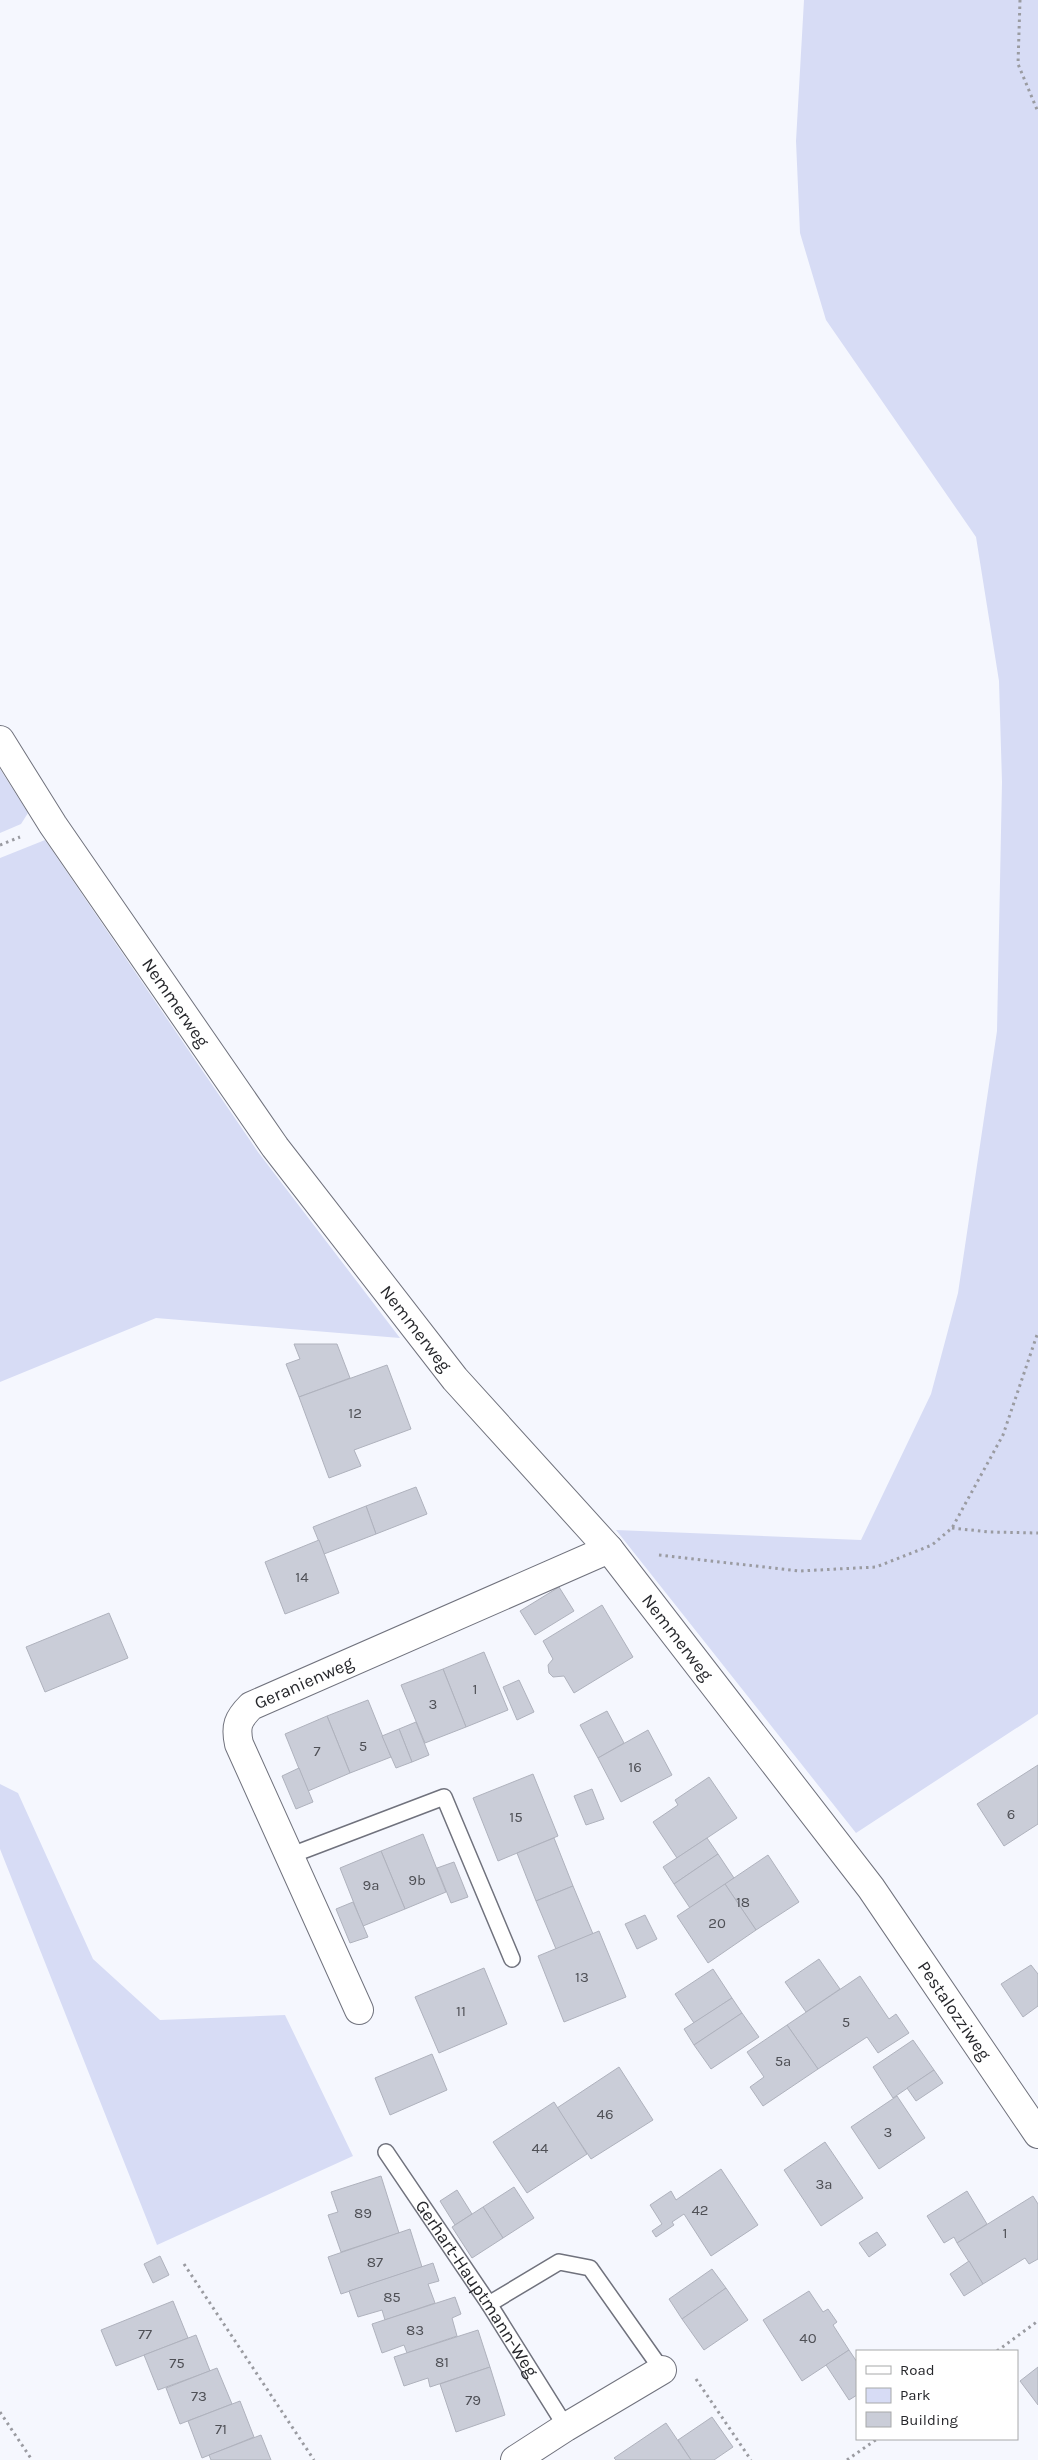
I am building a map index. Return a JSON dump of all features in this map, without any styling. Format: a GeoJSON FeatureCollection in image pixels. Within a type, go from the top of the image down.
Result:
{"type":"FeatureCollection","features":[{"type":"Feature","properties":{"kind":"street","name":"Nemmerweg"},"geometry":{"type":"LineString","coordinates":[[0,740],[53,825],[275,1147],[455,1379],[609,1549],[871,1888]]}},
{"type":"Feature","properties":{"kind":"street","name":"Geranienweg"},"geometry":{"type":"LineString","coordinates":[[359,2010],[238,1744],[235,1730],[240,1717],[251,1706],[609,1549]]}},
{"type":"Feature","properties":{"kind":"street","name":"Pestalozziweg"},"geometry":{"type":"LineString","coordinates":[[871,1888],[1038,2134]]}},
{"type":"Feature","properties":{"kind":"street"},"geometry":{"type":"LineString","coordinates":[[515,2460],[566,2426],[662,2370]]}},
{"type":"Feature","properties":{"kind":"lane"},"geometry":{"type":"LineString","coordinates":[[289,1856],[444,1797],[512,1959]]}},
{"type":"Feature","properties":{"kind":"lane","name":"Gerhart-Hauptmann-Weg"},"geometry":{"type":"LineString","coordinates":[[386,2152],[489,2304],[566,2426]]}},
{"type":"Feature","properties":{"kind":"lane"},"geometry":{"type":"LineString","coordinates":[[489,2304],[559,2262],[590,2268],[662,2370]]}},
{"type":"Feature","properties":{"kind":"path"},"geometry":{"type":"LineString","coordinates":[[1020,0],[1018,64],[1038,112]]}},
{"type":"Feature","properties":{"kind":"path"},"geometry":{"type":"LineString","coordinates":[[609,1549],[731,1565],[799,1571],[876,1567],[932,1545],[952,1528],[1003,1435],[1038,1332]]}},
{"type":"Feature","properties":{"kind":"path"},"geometry":{"type":"LineString","coordinates":[[952,1528],[989,1532],[1038,1533]]}},
{"type":"Feature","properties":{"kind":"path"},"geometry":{"type":"LineString","coordinates":[[184,2264],[314,2460]]}},
{"type":"Feature","properties":{"kind":"path"},"geometry":{"type":"LineString","coordinates":[[998,2350],[1038,2321]]}},
{"type":"Feature","properties":{"kind":"path"},"geometry":{"type":"LineString","coordinates":[[662,2370],[691,2370],[751,2460]]}},
{"type":"Feature","properties":{"kind":"path"},"geometry":{"type":"LineString","coordinates":[[0,2412],[32,2460]]}},
{"type":"Feature","properties":{"kind":"path"},"geometry":{"type":"LineString","coordinates":[[847,2460],[875,2440]]}},
{"type":"Feature","properties":{"kind":"green space"},"geometry":{"type":"Polygon","coordinates":[[[804,0],[1038,0],[1038,1714],[856,1833],[616,1530],[861,1540],[931,1394],[958,1293],[997,1031],[1002,782],[999,681],[976,537],[826,320],[800,233],[796,141],[804,0]]]}},
{"type":"Feature","properties":{"kind":"green space"},"geometry":{"type":"Polygon","coordinates":[[[0,769],[28,813],[21,824],[0,833],[0,769]]]}},
{"type":"Feature","properties":{"kind":"green space"},"geometry":{"type":"Polygon","coordinates":[[[45,840],[258,1152],[400,1338],[156,1318],[0,1382],[0,858],[45,840]]]}},
{"type":"Feature","properties":{"kind":"green space"},"geometry":{"type":"Polygon","coordinates":[[[0,1784],[18,1793],[93,1959],[160,2020],[285,2015],[353,2156],[157,2245],[0,1849],[0,1784]]]}},
{"type":"Feature","properties":{"kind":"building"},"geometry":{"type":"Polygon","coordinates":[[[294,1344],[337,1344],[350,1378],[299,1397],[286,1364],[300,1359],[294,1344]]]}},
{"type":"Feature","properties":{"kind":"building"},"geometry":{"type":"Polygon","coordinates":[[[387,1365],[411,1429],[354,1450],[361,1466],[329,1478],[299,1397],[387,1365]]]}},
{"type":"Feature","properties":{"kind":"building"},"geometry":{"type":"Polygon","coordinates":[[[416,1487],[427,1514],[376,1534],[366,1506],[416,1487]]]}},
{"type":"Feature","properties":{"kind":"building"},"geometry":{"type":"Polygon","coordinates":[[[366,1506],[376,1534],[324,1554],[313,1527],[366,1506]]]}},
{"type":"Feature","properties":{"kind":"building"},"geometry":{"type":"Polygon","coordinates":[[[319,1540],[339,1593],[285,1614],[265,1562],[319,1540]]]}},
{"type":"Feature","properties":{"kind":"building"},"geometry":{"type":"Polygon","coordinates":[[[559,1587],[574,1611],[535,1635],[520,1611],[559,1587]]]}},
{"type":"Feature","properties":{"kind":"building"},"geometry":{"type":"Polygon","coordinates":[[[602,1605],[633,1657],[574,1693],[564,1676],[553,1677],[549,1673],[548,1665],[553,1659],[543,1641],[602,1605]]]}},
{"type":"Feature","properties":{"kind":"building"},"geometry":{"type":"Polygon","coordinates":[[[109,1613],[128,1658],[45,1692],[26,1647],[109,1613]]]}},
{"type":"Feature","properties":{"kind":"building"},"geometry":{"type":"Polygon","coordinates":[[[484,1652],[508,1710],[466,1727],[443,1669],[484,1652]]]}},
{"type":"Feature","properties":{"kind":"building"},"geometry":{"type":"Polygon","coordinates":[[[443,1669],[466,1727],[425,1743],[401,1685],[443,1669]]]}},
{"type":"Feature","properties":{"kind":"building"},"geometry":{"type":"Polygon","coordinates":[[[519,1680],[534,1712],[517,1720],[503,1687],[519,1680]]]}},
{"type":"Feature","properties":{"kind":"building"},"geometry":{"type":"Polygon","coordinates":[[[368,1700],[391,1757],[350,1773],[327,1716],[368,1700]]]}},
{"type":"Feature","properties":{"kind":"building"},"geometry":{"type":"Polygon","coordinates":[[[607,1711],[624,1743],[598,1758],[580,1725],[607,1711]]]}},
{"type":"Feature","properties":{"kind":"building"},"geometry":{"type":"Polygon","coordinates":[[[327,1716],[350,1773],[308,1791],[285,1734],[327,1716]]]}},
{"type":"Feature","properties":{"kind":"building"},"geometry":{"type":"Polygon","coordinates":[[[416,1722],[429,1755],[412,1762],[399,1729],[416,1722]]]}},
{"type":"Feature","properties":{"kind":"building"},"geometry":{"type":"Polygon","coordinates":[[[399,1729],[412,1762],[396,1768],[382,1736],[399,1729]]]}},
{"type":"Feature","properties":{"kind":"building"},"geometry":{"type":"Polygon","coordinates":[[[648,1730],[672,1775],[621,1802],[598,1758],[648,1730]]]}},
{"type":"Feature","properties":{"kind":"building"},"geometry":{"type":"Polygon","coordinates":[[[1038,1765],[1038,1824],[1004,1846],[977,1804],[1038,1765]]]}},
{"type":"Feature","properties":{"kind":"building"},"geometry":{"type":"Polygon","coordinates":[[[299,1768],[313,1802],[296,1809],[282,1776],[299,1768]]]}},
{"type":"Feature","properties":{"kind":"building"},"geometry":{"type":"Polygon","coordinates":[[[533,1774],[558,1836],[498,1861],[473,1798],[533,1774]]]}},
{"type":"Feature","properties":{"kind":"building"},"geometry":{"type":"Polygon","coordinates":[[[709,1777],[737,1818],[677,1858],[653,1822],[678,1805],[675,1800],[709,1777]]]}},
{"type":"Feature","properties":{"kind":"building"},"geometry":{"type":"Polygon","coordinates":[[[592,1789],[604,1819],[586,1825],[574,1796],[592,1789]]]}},
{"type":"Feature","properties":{"kind":"building"},"geometry":{"type":"Polygon","coordinates":[[[423,1834],[446,1892],[405,1909],[381,1851],[423,1834]]]}},
{"type":"Feature","properties":{"kind":"building"},"geometry":{"type":"Polygon","coordinates":[[[554,1838],[573,1886],[536,1901],[517,1853],[554,1838]]]}},
{"type":"Feature","properties":{"kind":"building"},"geometry":{"type":"Polygon","coordinates":[[[707,1838],[718,1854],[674,1884],[663,1867],[707,1838]]]}},
{"type":"Feature","properties":{"kind":"building"},"geometry":{"type":"Polygon","coordinates":[[[381,1851],[405,1909],[363,1926],[340,1868],[381,1851]]]}},
{"type":"Feature","properties":{"kind":"building"},"geometry":{"type":"Polygon","coordinates":[[[718,1854],[734,1878],[690,1908],[674,1884],[718,1854]]]}},
{"type":"Feature","properties":{"kind":"building"},"geometry":{"type":"Polygon","coordinates":[[[768,1855],[799,1902],[756,1930],[725,1884],[768,1855]]]}},
{"type":"Feature","properties":{"kind":"building"},"geometry":{"type":"Polygon","coordinates":[[[454,1862],[468,1897],[451,1903],[437,1868],[454,1862]]]}},
{"type":"Feature","properties":{"kind":"building"},"geometry":{"type":"Polygon","coordinates":[[[725,1884],[756,1930],[708,1963],[677,1916],[725,1884]]]}},
{"type":"Feature","properties":{"kind":"building"},"geometry":{"type":"Polygon","coordinates":[[[573,1886],[593,1934],[556,1949],[536,1901],[573,1886]]]}},
{"type":"Feature","properties":{"kind":"building"},"geometry":{"type":"Polygon","coordinates":[[[353,1902],[368,1937],[350,1943],[336,1909],[353,1902]]]}},
{"type":"Feature","properties":{"kind":"building"},"geometry":{"type":"Polygon","coordinates":[[[645,1915],[657,1939],[637,1949],[625,1924],[645,1915]]]}},
{"type":"Feature","properties":{"kind":"building"},"geometry":{"type":"Polygon","coordinates":[[[599,1931],[626,1997],[564,2022],[538,1956],[599,1931]]]}},
{"type":"Feature","properties":{"kind":"building"},"geometry":{"type":"Polygon","coordinates":[[[819,1959],[840,1989],[806,2012],[785,1982],[819,1959]]]}},
{"type":"Feature","properties":{"kind":"building"},"geometry":{"type":"Polygon","coordinates":[[[1031,1965],[1038,1974],[1038,2006],[1023,2017],[1001,1984],[1031,1965]]]}},
{"type":"Feature","properties":{"kind":"building"},"geometry":{"type":"Polygon","coordinates":[[[484,1968],[507,2024],[439,2053],[415,1997],[484,1968]]]}},
{"type":"Feature","properties":{"kind":"building"},"geometry":{"type":"Polygon","coordinates":[[[713,1969],[732,1998],[694,2023],[675,1994],[713,1969]]]}},
{"type":"Feature","properties":{"kind":"building"},"geometry":{"type":"Polygon","coordinates":[[[860,1976],[889,2019],[896,2014],[909,2033],[878,2053],[867,2037],[818,2069],[787,2025],[860,1976]]]}},
{"type":"Feature","properties":{"kind":"building"},"geometry":{"type":"Polygon","coordinates":[[[732,1998],[742,2013],[694,2045],[684,2029],[732,1998]]]}},
{"type":"Feature","properties":{"kind":"building"},"geometry":{"type":"Polygon","coordinates":[[[742,2013],[759,2037],[711,2069],[694,2045],[742,2013]]]}},
{"type":"Feature","properties":{"kind":"building"},"geometry":{"type":"Polygon","coordinates":[[[787,2025],[818,2069],[763,2106],[750,2087],[764,2077],[747,2052],[787,2025]]]}},
{"type":"Feature","properties":{"kind":"building"},"geometry":{"type":"Polygon","coordinates":[[[913,2040],[934,2070],[893,2098],[873,2067],[913,2040]]]}},
{"type":"Feature","properties":{"kind":"building"},"geometry":{"type":"Polygon","coordinates":[[[432,2054],[447,2090],[390,2115],[375,2078],[432,2054]]]}},
{"type":"Feature","properties":{"kind":"building"},"geometry":{"type":"Polygon","coordinates":[[[619,2067],[653,2120],[591,2159],[557,2108],[619,2067]]]}},
{"type":"Feature","properties":{"kind":"building"},"geometry":{"type":"Polygon","coordinates":[[[934,2070],[943,2083],[916,2101],[907,2088],[934,2070]]]}},
{"type":"Feature","properties":{"kind":"building"},"geometry":{"type":"Polygon","coordinates":[[[897,2096],[925,2138],[879,2169],[851,2127],[897,2096]]]}},
{"type":"Feature","properties":{"kind":"building"},"geometry":{"type":"Polygon","coordinates":[[[554,2102],[587,2154],[527,2193],[493,2142],[554,2102]]]}},
{"type":"Feature","properties":{"kind":"building"},"geometry":{"type":"Polygon","coordinates":[[[825,2142],[863,2198],[821,2226],[784,2170],[825,2142]]]}},
{"type":"Feature","properties":{"kind":"building"},"geometry":{"type":"Polygon","coordinates":[[[721,2169],[758,2225],[711,2256],[684,2214],[672,2222],[674,2225],[656,2237],[652,2231],[662,2224],[650,2205],[671,2191],[676,2200],[721,2169]]]}},
{"type":"Feature","properties":{"kind":"building"},"geometry":{"type":"Polygon","coordinates":[[[381,2176],[399,2233],[341,2252],[328,2215],[338,2212],[331,2192],[381,2176]]]}},
{"type":"Feature","properties":{"kind":"building"},"geometry":{"type":"Polygon","coordinates":[[[514,2187],[534,2218],[503,2238],[483,2207],[514,2187]]]}},
{"type":"Feature","properties":{"kind":"building"},"geometry":{"type":"Polygon","coordinates":[[[457,2190],[472,2214],[455,2225],[440,2201],[457,2190]]]}},
{"type":"Feature","properties":{"kind":"building"},"geometry":{"type":"Polygon","coordinates":[[[967,2191],[987,2224],[957,2243],[954,2237],[944,2243],[927,2216],[967,2191]]]}},
{"type":"Feature","properties":{"kind":"building"},"geometry":{"type":"Polygon","coordinates":[[[1033,2196],[1038,2204],[1038,2259],[1029,2264],[1025,2258],[983,2284],[957,2243],[1033,2196]]]}},
{"type":"Feature","properties":{"kind":"building"},"geometry":{"type":"Polygon","coordinates":[[[483,2207],[503,2238],[472,2258],[452,2227],[483,2207]]]}},
{"type":"Feature","properties":{"kind":"building"},"geometry":{"type":"Polygon","coordinates":[[[410,2229],[422,2267],[341,2294],[328,2257],[410,2229]]]}},
{"type":"Feature","properties":{"kind":"building"},"geometry":{"type":"Polygon","coordinates":[[[877,2232],[886,2245],[869,2257],[859,2243],[877,2232]]]}},
{"type":"Feature","properties":{"kind":"building"},"geometry":{"type":"Polygon","coordinates":[[[160,2256],[169,2275],[153,2283],[144,2264],[160,2256]]]}},
{"type":"Feature","properties":{"kind":"building"},"geometry":{"type":"Polygon","coordinates":[[[969,2261],[983,2284],[964,2296],[950,2274],[969,2261]]]}},
{"type":"Feature","properties":{"kind":"building"},"geometry":{"type":"Polygon","coordinates":[[[433,2263],[439,2281],[428,2284],[435,2303],[385,2320],[382,2310],[358,2317],[349,2291],[433,2263]]]}},
{"type":"Feature","properties":{"kind":"building"},"geometry":{"type":"Polygon","coordinates":[[[712,2269],[726,2288],[682,2319],[669,2299],[712,2269]]]}},
{"type":"Feature","properties":{"kind":"building"},"geometry":{"type":"Polygon","coordinates":[[[726,2288],[748,2320],[704,2350],[682,2319],[726,2288]]]}},
{"type":"Feature","properties":{"kind":"building"},"geometry":{"type":"Polygon","coordinates":[[[809,2291],[823,2312],[828,2309],[837,2322],[833,2325],[849,2350],[802,2381],[763,2320],[809,2291]]]}},
{"type":"Feature","properties":{"kind":"building"},"geometry":{"type":"Polygon","coordinates":[[[455,2297],[461,2314],[452,2318],[457,2336],[407,2353],[404,2345],[382,2353],[372,2324],[455,2297]]]}},
{"type":"Feature","properties":{"kind":"building"},"geometry":{"type":"Polygon","coordinates":[[[173,2301],[188,2338],[116,2366],[101,2330],[173,2301]]]}},
{"type":"Feature","properties":{"kind":"building"},"geometry":{"type":"Polygon","coordinates":[[[478,2330],[490,2367],[430,2387],[428,2378],[404,2386],[394,2357],[478,2330]]]}},
{"type":"Feature","properties":{"kind":"building"},"geometry":{"type":"Polygon","coordinates":[[[196,2335],[210,2371],[158,2390],[144,2355],[196,2335]]]}},
{"type":"Feature","properties":{"kind":"building"},"geometry":{"type":"Polygon","coordinates":[[[849,2350],[856,2360],[856,2396],[849,2400],[826,2365],[849,2350]]]}},
{"type":"Feature","properties":{"kind":"building"},"geometry":{"type":"Polygon","coordinates":[[[490,2367],[505,2415],[456,2432],[440,2384],[490,2367]]]}},
{"type":"Feature","properties":{"kind":"building"},"geometry":{"type":"Polygon","coordinates":[[[1038,2367],[1038,2405],[1020,2381],[1038,2367]]]}},
{"type":"Feature","properties":{"kind":"building"},"geometry":{"type":"Polygon","coordinates":[[[217,2368],[232,2404],[180,2424],[166,2388],[217,2368]]]}},
{"type":"Feature","properties":{"kind":"building"},"geometry":{"type":"Polygon","coordinates":[[[240,2401],[254,2437],[202,2458],[188,2421],[240,2401]]]}},
{"type":"Feature","properties":{"kind":"building"},"geometry":{"type":"Polygon","coordinates":[[[712,2417],[733,2447],[714,2460],[691,2460],[678,2440],[712,2417]]]}},
{"type":"Feature","properties":{"kind":"building"},"geometry":{"type":"Polygon","coordinates":[[[666,2423],[691,2460],[616,2460],[614,2458],[666,2423]]]}},
{"type":"Feature","properties":{"kind":"building"},"geometry":{"type":"Polygon","coordinates":[[[261,2435],[271,2460],[211,2460],[209,2455],[261,2435]]]}}]}
